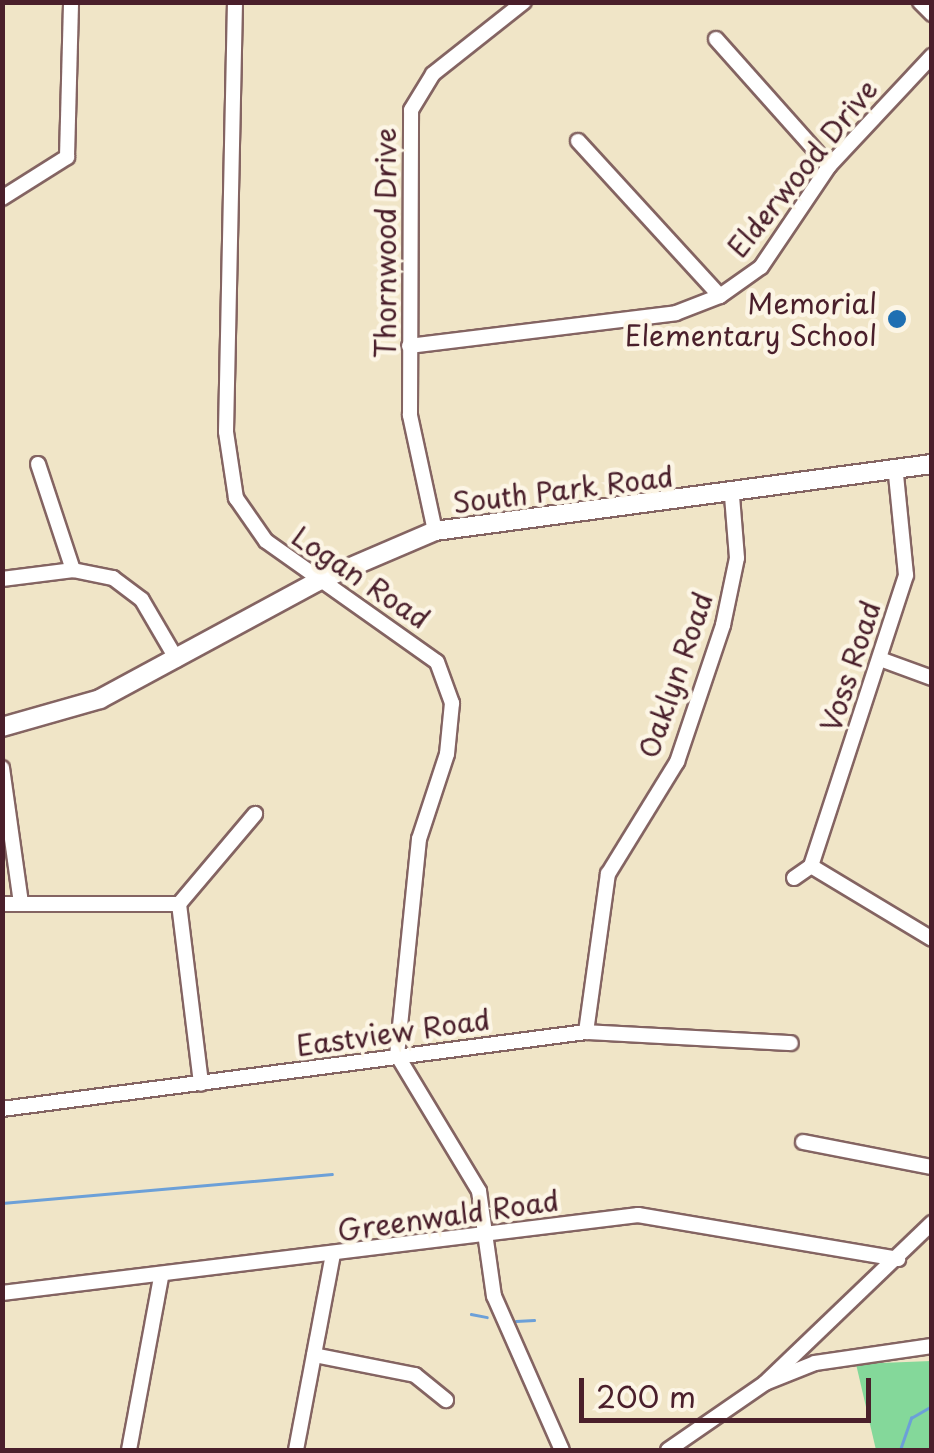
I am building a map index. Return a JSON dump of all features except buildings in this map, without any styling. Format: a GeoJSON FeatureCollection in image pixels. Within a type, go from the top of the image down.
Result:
{"type":"FeatureCollection","features":[{"type":"Feature","properties":{"kind":"main road","name":"South Park Road"},"geometry":{"type":"LineString","coordinates":[[2,727],[100,699],[316,582],[435,531],[896,475],[932,464]]}},
{"type":"Feature","properties":{"kind":"street"},"geometry":{"type":"LineString","coordinates":[[2,198],[67,158],[71,2]]}},
{"type":"Feature","properties":{"kind":"street","name":"Logan Road"},"geometry":{"type":"LineString","coordinates":[[235,2],[226,432],[236,498],[266,542],[316,582],[406,632],[438,662],[452,703],[448,754],[419,839],[397,1056]]}},
{"type":"Feature","properties":{"kind":"street","name":"Thornwood Drive"},"geometry":{"type":"LineString","coordinates":[[435,531],[410,415],[411,110],[433,74],[524,2]]}},
{"type":"Feature","properties":{"kind":"street"},"geometry":{"type":"LineString","coordinates":[[920,2],[932,14]]}},
{"type":"Feature","properties":{"kind":"street"},"geometry":{"type":"LineString","coordinates":[[716,39],[829,166]]}},
{"type":"Feature","properties":{"kind":"street","name":"Elderwood Drive"},"geometry":{"type":"LineString","coordinates":[[409,346],[676,313],[720,296],[761,267],[829,166],[932,56]]}},
{"type":"Feature","properties":{"kind":"street"},"geometry":{"type":"LineString","coordinates":[[578,141],[720,296]]}},
{"type":"Feature","properties":{"kind":"street"},"geometry":{"type":"LineString","coordinates":[[38,464],[73,570]]}},
{"type":"Feature","properties":{"kind":"street","name":"Voss Road"},"geometry":{"type":"LineString","coordinates":[[811,866],[906,576],[896,475]]}},
{"type":"Feature","properties":{"kind":"street","name":"Oaklyn Road"},"geometry":{"type":"LineString","coordinates":[[586,1032],[608,874],[677,762],[723,626],[738,558],[732,496]]}},
{"type":"Feature","properties":{"kind":"street"},"geometry":{"type":"LineString","coordinates":[[2,580],[73,570],[113,578],[142,600],[178,660]]}},
{"type":"Feature","properties":{"kind":"street"},"geometry":{"type":"LineString","coordinates":[[880,658],[932,678]]}},
{"type":"Feature","properties":{"kind":"street"},"geometry":{"type":"LineString","coordinates":[[2,768],[22,904]]}},
{"type":"Feature","properties":{"kind":"street"},"geometry":{"type":"LineString","coordinates":[[201,1084],[178,904],[255,814]]}},
{"type":"Feature","properties":{"kind":"street"},"geometry":{"type":"LineString","coordinates":[[794,878],[811,866],[932,939]]}},
{"type":"Feature","properties":{"kind":"street"},"geometry":{"type":"LineString","coordinates":[[2,904],[178,904]]}},
{"type":"Feature","properties":{"kind":"street","name":"Eastview Road"},"geometry":{"type":"LineString","coordinates":[[2,1109],[586,1032],[791,1042]]}},
{"type":"Feature","properties":{"kind":"street"},"geometry":{"type":"LineString","coordinates":[[397,1056],[470,1170],[494,1296],[562,1450]]}},
{"type":"Feature","properties":{"kind":"street"},"geometry":{"type":"LineString","coordinates":[[803,1142],[932,1167]]}},
{"type":"Feature","properties":{"kind":"street","name":"Greenwald Road"},"geometry":{"type":"LineString","coordinates":[[2,1293],[161,1278],[638,1215],[898,1259]]}},
{"type":"Feature","properties":{"kind":"street"},"geometry":{"type":"LineString","coordinates":[[668,1450],[765,1383],[932,1223]]}},
{"type":"Feature","properties":{"kind":"street"},"geometry":{"type":"LineString","coordinates":[[296,1450],[332,1255]]}},
{"type":"Feature","properties":{"kind":"street"},"geometry":{"type":"LineString","coordinates":[[129,1450],[161,1278]]}},
{"type":"Feature","properties":{"kind":"street"},"geometry":{"type":"LineString","coordinates":[[765,1383],[857,1353],[932,1346]]}},
{"type":"Feature","properties":{"kind":"street"},"geometry":{"type":"LineString","coordinates":[[314,1354],[415,1374],[446,1400]]}},
{"type":"Feature","properties":{"kind":"green space"},"geometry":{"type":"Polygon","coordinates":[[[931,1361],[931,1450],[876,1450],[856,1364],[931,1361]]]}},
{"type":"Feature","properties":{"kind":"waterway"},"geometry":{"type":"LineString","coordinates":[[2,1203],[332,1174]]}},
{"type":"Feature","properties":{"kind":"waterway"},"geometry":{"type":"LineString","coordinates":[[471,1314],[487,1317]]}},
{"type":"Feature","properties":{"kind":"waterway"},"geometry":{"type":"LineString","coordinates":[[516,1321],[534,1320]]}},
{"type":"Feature","properties":{"kind":"waterway"},"geometry":{"type":"LineString","coordinates":[[900,1450],[911,1418],[932,1406]]}},
{"type":"Feature","properties":{"kind":"place","name":"Memorial Elementary School"},"geometry":{"type":"Point","coordinates":[897,319]}}]}
